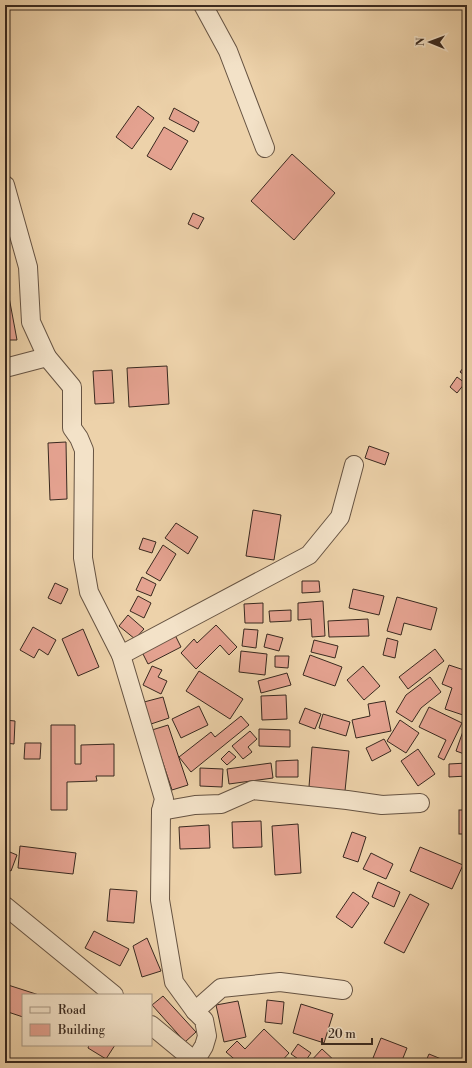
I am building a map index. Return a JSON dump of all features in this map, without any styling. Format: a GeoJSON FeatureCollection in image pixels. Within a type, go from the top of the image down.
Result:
{"type":"FeatureCollection","features":[{"type":"Feature","properties":{"kind":"street"},"geometry":{"type":"LineString","coordinates":[[203,5],[228,51],[264,148]]}},
{"type":"Feature","properties":{"kind":"street"},"geometry":{"type":"LineString","coordinates":[[5,185],[28,267],[31,322],[47,356],[72,387],[72,428],[79,438],[84,450],[83,558],[89,592],[121,655],[164,798],[161,811],[160,900],[174,982],[195,1011],[204,1020],[207,1036],[196,1062],[152,1026]]}},
{"type":"Feature","properties":{"kind":"street"},"geometry":{"type":"LineString","coordinates":[[5,368],[47,356]]}},
{"type":"Feature","properties":{"kind":"street"},"geometry":{"type":"LineString","coordinates":[[121,655],[309,555],[340,516],[354,465]]}},
{"type":"Feature","properties":{"kind":"street"},"geometry":{"type":"LineString","coordinates":[[161,811],[195,805],[221,804],[253,790],[382,805],[420,803]]}},
{"type":"Feature","properties":{"kind":"street"},"geometry":{"type":"LineString","coordinates":[[5,906],[113,994]]}},
{"type":"Feature","properties":{"kind":"street"},"geometry":{"type":"LineString","coordinates":[[195,1011],[221,988],[280,982],[343,990]]}},
{"type":"Feature","properties":{"kind":"building"},"geometry":{"type":"Polygon","coordinates":[[[138,106],[154,118],[132,149],[116,137],[138,106]]]}},
{"type":"Feature","properties":{"kind":"building"},"geometry":{"type":"Polygon","coordinates":[[[174,108],[199,122],[194,132],[169,119],[174,108]]]}},
{"type":"Feature","properties":{"kind":"building"},"geometry":{"type":"Polygon","coordinates":[[[164,127],[188,141],[171,170],[147,156],[164,127]]]}},
{"type":"Feature","properties":{"kind":"building"},"geometry":{"type":"Polygon","coordinates":[[[292,154],[335,193],[294,240],[251,201],[292,154]]]}},
{"type":"Feature","properties":{"kind":"building"},"geometry":{"type":"Polygon","coordinates":[[[193,213],[204,218],[198,229],[188,224],[193,213]]]}},
{"type":"Feature","properties":{"kind":"building"},"geometry":{"type":"Polygon","coordinates":[[[6,281],[17,340],[5,340],[6,281]]]}},
{"type":"Feature","properties":{"kind":"building"},"geometry":{"type":"Polygon","coordinates":[[[467,363],[467,377],[460,372],[467,363]]]}},
{"type":"Feature","properties":{"kind":"building"},"geometry":{"type":"Polygon","coordinates":[[[167,366],[169,404],[129,407],[127,368],[167,366]]]}},
{"type":"Feature","properties":{"kind":"building"},"geometry":{"type":"Polygon","coordinates":[[[112,370],[114,403],[95,404],[93,371],[112,370]]]}},
{"type":"Feature","properties":{"kind":"building"},"geometry":{"type":"Polygon","coordinates":[[[457,377],[465,383],[457,393],[450,387],[457,377]]]}},
{"type":"Feature","properties":{"kind":"building"},"geometry":{"type":"Polygon","coordinates":[[[66,442],[67,499],[50,500],[48,443],[66,442]]]}},
{"type":"Feature","properties":{"kind":"building"},"geometry":{"type":"Polygon","coordinates":[[[369,446],[389,453],[385,465],[365,458],[369,446]]]}},
{"type":"Feature","properties":{"kind":"building"},"geometry":{"type":"Polygon","coordinates":[[[253,510],[281,515],[274,560],[246,556],[253,510]]]}},
{"type":"Feature","properties":{"kind":"building"},"geometry":{"type":"Polygon","coordinates":[[[176,523],[198,537],[188,554],[165,538],[176,523]]]}},
{"type":"Feature","properties":{"kind":"building"},"geometry":{"type":"Polygon","coordinates":[[[143,538],[156,542],[152,553],[139,549],[143,538]]]}},
{"type":"Feature","properties":{"kind":"building"},"geometry":{"type":"Polygon","coordinates":[[[163,545],[176,554],[160,581],[146,573],[163,545]]]}},
{"type":"Feature","properties":{"kind":"building"},"geometry":{"type":"Polygon","coordinates":[[[142,577],[156,584],[151,596],[136,590],[142,577]]]}},
{"type":"Feature","properties":{"kind":"building"},"geometry":{"type":"Polygon","coordinates":[[[302,581],[319,581],[320,592],[302,593],[302,581]]]}},
{"type":"Feature","properties":{"kind":"building"},"geometry":{"type":"Polygon","coordinates":[[[55,583],[68,589],[61,604],[48,598],[55,583]]]}},
{"type":"Feature","properties":{"kind":"building"},"geometry":{"type":"Polygon","coordinates":[[[353,589],[384,596],[379,615],[349,608],[353,589]]]}},
{"type":"Feature","properties":{"kind":"building"},"geometry":{"type":"Polygon","coordinates":[[[138,596],[151,603],[144,618],[130,611],[138,596]]]}},
{"type":"Feature","properties":{"kind":"building"},"geometry":{"type":"Polygon","coordinates":[[[397,597],[437,608],[431,630],[404,623],[401,635],[387,631],[397,597]]]}},
{"type":"Feature","properties":{"kind":"building"},"geometry":{"type":"Polygon","coordinates":[[[323,601],[325,636],[312,637],[311,619],[298,620],[298,603],[323,601]]]}},
{"type":"Feature","properties":{"kind":"building"},"geometry":{"type":"Polygon","coordinates":[[[263,603],[263,623],[245,623],[244,604],[263,603]]]}},
{"type":"Feature","properties":{"kind":"building"},"geometry":{"type":"Polygon","coordinates":[[[291,610],[291,621],[270,622],[269,611],[291,610]]]}},
{"type":"Feature","properties":{"kind":"building"},"geometry":{"type":"Polygon","coordinates":[[[128,615],[144,629],[135,639],[119,626],[128,615]]]}},
{"type":"Feature","properties":{"kind":"building"},"geometry":{"type":"Polygon","coordinates":[[[368,619],[369,636],[329,637],[328,621],[368,619]]]}},
{"type":"Feature","properties":{"kind":"building"},"geometry":{"type":"Polygon","coordinates":[[[216,625],[237,647],[229,655],[220,645],[196,669],[181,653],[194,639],[197,643],[216,625]]]}},
{"type":"Feature","properties":{"kind":"building"},"geometry":{"type":"Polygon","coordinates":[[[33,627],[56,640],[48,655],[39,649],[34,658],[20,650],[33,627]]]}},
{"type":"Feature","properties":{"kind":"building"},"geometry":{"type":"Polygon","coordinates":[[[83,629],[99,667],[78,676],[62,639],[83,629]]]}},
{"type":"Feature","properties":{"kind":"building"},"geometry":{"type":"Polygon","coordinates":[[[244,629],[258,630],[256,648],[242,646],[244,629]]]}},
{"type":"Feature","properties":{"kind":"building"},"geometry":{"type":"Polygon","coordinates":[[[267,634],[283,638],[279,651],[264,647],[267,634]]]}},
{"type":"Feature","properties":{"kind":"building"},"geometry":{"type":"Polygon","coordinates":[[[175,635],[181,647],[148,664],[142,652],[175,635]]]}},
{"type":"Feature","properties":{"kind":"building"},"geometry":{"type":"Polygon","coordinates":[[[387,638],[398,641],[395,658],[383,655],[387,638]]]}},
{"type":"Feature","properties":{"kind":"building"},"geometry":{"type":"Polygon","coordinates":[[[314,640],[338,646],[335,658],[311,652],[314,640]]]}},
{"type":"Feature","properties":{"kind":"building"},"geometry":{"type":"Polygon","coordinates":[[[435,649],[444,661],[408,689],[399,677],[435,649]]]}},
{"type":"Feature","properties":{"kind":"building"},"geometry":{"type":"Polygon","coordinates":[[[241,651],[267,654],[265,675],[239,672],[241,651]]]}},
{"type":"Feature","properties":{"kind":"building"},"geometry":{"type":"Polygon","coordinates":[[[310,655],[342,667],[335,686],[303,675],[310,655]]]}},
{"type":"Feature","properties":{"kind":"building"},"geometry":{"type":"Polygon","coordinates":[[[275,656],[289,656],[288,668],[275,667],[275,656]]]}},
{"type":"Feature","properties":{"kind":"building"},"geometry":{"type":"Polygon","coordinates":[[[449,665],[467,671],[467,705],[463,715],[445,709],[452,688],[442,684],[449,665]]]}},
{"type":"Feature","properties":{"kind":"building"},"geometry":{"type":"Polygon","coordinates":[[[152,666],[162,670],[158,677],[167,681],[161,694],[143,685],[152,666]]]}},
{"type":"Feature","properties":{"kind":"building"},"geometry":{"type":"Polygon","coordinates":[[[363,666],[380,686],[364,700],[347,680],[363,666]]]}},
{"type":"Feature","properties":{"kind":"building"},"geometry":{"type":"Polygon","coordinates":[[[199,671],[243,699],[230,719],[186,691],[199,671]]]}},
{"type":"Feature","properties":{"kind":"building"},"geometry":{"type":"Polygon","coordinates":[[[287,673],[291,685],[261,693],[258,681],[287,673]]]}},
{"type":"Feature","properties":{"kind":"building"},"geometry":{"type":"Polygon","coordinates":[[[430,677],[441,692],[421,708],[412,722],[396,712],[406,695],[430,677]]]}},
{"type":"Feature","properties":{"kind":"building"},"geometry":{"type":"Polygon","coordinates":[[[286,695],[287,719],[262,720],[261,696],[286,695]]]}},
{"type":"Feature","properties":{"kind":"building"},"geometry":{"type":"Polygon","coordinates":[[[163,697],[169,718],[151,724],[144,702],[163,697]]]}},
{"type":"Feature","properties":{"kind":"building"},"geometry":{"type":"Polygon","coordinates":[[[385,701],[391,731],[356,738],[352,720],[370,716],[368,704],[385,701]]]}},
{"type":"Feature","properties":{"kind":"building"},"geometry":{"type":"Polygon","coordinates":[[[199,706],[208,725],[181,738],[172,719],[199,706]]]}},
{"type":"Feature","properties":{"kind":"building"},"geometry":{"type":"Polygon","coordinates":[[[429,707],[462,723],[444,760],[438,757],[446,740],[419,727],[429,707]]]}},
{"type":"Feature","properties":{"kind":"building"},"geometry":{"type":"Polygon","coordinates":[[[305,708],[321,714],[315,729],[299,723],[305,708]]]}},
{"type":"Feature","properties":{"kind":"building"},"geometry":{"type":"Polygon","coordinates":[[[323,714],[350,722],[346,736],[319,728],[323,714]]]}},
{"type":"Feature","properties":{"kind":"building"},"geometry":{"type":"Polygon","coordinates":[[[241,716],[249,725],[191,772],[179,757],[211,732],[215,737],[241,716]]]}},
{"type":"Feature","properties":{"kind":"building"},"geometry":{"type":"Polygon","coordinates":[[[5,720],[15,721],[14,744],[5,743],[5,720]]]}},
{"type":"Feature","properties":{"kind":"building"},"geometry":{"type":"Polygon","coordinates":[[[400,720],[419,733],[406,753],[387,741],[400,720]]]}},
{"type":"Feature","properties":{"kind":"building"},"geometry":{"type":"Polygon","coordinates":[[[467,720],[467,755],[456,751],[467,720]]]}},
{"type":"Feature","properties":{"kind":"building"},"geometry":{"type":"Polygon","coordinates":[[[51,725],[75,725],[75,764],[81,764],[81,745],[114,744],[114,776],[96,776],[97,781],[67,782],[67,810],[51,810],[51,725]]]}},
{"type":"Feature","properties":{"kind":"building"},"geometry":{"type":"Polygon","coordinates":[[[168,725],[188,785],[172,790],[152,730],[168,725]]]}},
{"type":"Feature","properties":{"kind":"building"},"geometry":{"type":"Polygon","coordinates":[[[259,729],[290,730],[290,747],[259,746],[259,729]]]}},
{"type":"Feature","properties":{"kind":"building"},"geometry":{"type":"Polygon","coordinates":[[[250,731],[257,739],[248,747],[252,752],[243,759],[232,746],[250,731]]]}},
{"type":"Feature","properties":{"kind":"building"},"geometry":{"type":"Polygon","coordinates":[[[384,739],[391,751],[372,761],[366,748],[384,739]]]}},
{"type":"Feature","properties":{"kind":"building"},"geometry":{"type":"Polygon","coordinates":[[[25,743],[41,743],[40,759],[24,759],[25,743]]]}},
{"type":"Feature","properties":{"kind":"building"},"geometry":{"type":"Polygon","coordinates":[[[312,747],[349,751],[345,791],[309,787],[312,747]]]}},
{"type":"Feature","properties":{"kind":"building"},"geometry":{"type":"Polygon","coordinates":[[[418,749],[435,774],[418,786],[401,761],[418,749]]]}},
{"type":"Feature","properties":{"kind":"building"},"geometry":{"type":"Polygon","coordinates":[[[229,751],[236,757],[227,765],[221,759],[229,751]]]}},
{"type":"Feature","properties":{"kind":"building"},"geometry":{"type":"Polygon","coordinates":[[[298,760],[298,777],[276,777],[276,761],[298,760]]]}},
{"type":"Feature","properties":{"kind":"building"},"geometry":{"type":"Polygon","coordinates":[[[271,763],[273,778],[229,784],[227,769],[271,763]]]}},
{"type":"Feature","properties":{"kind":"building"},"geometry":{"type":"Polygon","coordinates":[[[467,763],[467,776],[449,777],[449,764],[467,763]]]}},
{"type":"Feature","properties":{"kind":"building"},"geometry":{"type":"Polygon","coordinates":[[[200,768],[223,769],[222,787],[200,786],[200,768]]]}},
{"type":"Feature","properties":{"kind":"building"},"geometry":{"type":"Polygon","coordinates":[[[459,810],[467,810],[467,834],[459,834],[459,810]]]}},
{"type":"Feature","properties":{"kind":"building"},"geometry":{"type":"Polygon","coordinates":[[[261,821],[262,847],[233,848],[232,822],[261,821]]]}},
{"type":"Feature","properties":{"kind":"building"},"geometry":{"type":"Polygon","coordinates":[[[298,824],[301,873],[275,875],[272,826],[298,824]]]}},
{"type":"Feature","properties":{"kind":"building"},"geometry":{"type":"Polygon","coordinates":[[[209,825],[210,848],[180,849],[179,827],[209,825]]]}},
{"type":"Feature","properties":{"kind":"building"},"geometry":{"type":"Polygon","coordinates":[[[352,832],[366,837],[358,862],[343,857],[352,832]]]}},
{"type":"Feature","properties":{"kind":"building"},"geometry":{"type":"Polygon","coordinates":[[[20,846],[76,853],[73,874],[18,868],[20,846]]]}},
{"type":"Feature","properties":{"kind":"building"},"geometry":{"type":"Polygon","coordinates":[[[420,847],[463,865],[452,889],[410,871],[420,847]]]}},
{"type":"Feature","properties":{"kind":"building"},"geometry":{"type":"Polygon","coordinates":[[[5,850],[17,855],[11,871],[5,868],[5,850]]]}},
{"type":"Feature","properties":{"kind":"building"},"geometry":{"type":"Polygon","coordinates":[[[371,853],[393,864],[386,879],[363,869],[371,853]]]}},
{"type":"Feature","properties":{"kind":"building"},"geometry":{"type":"Polygon","coordinates":[[[378,882],[400,892],[394,907],[372,897],[378,882]]]}},
{"type":"Feature","properties":{"kind":"building"},"geometry":{"type":"Polygon","coordinates":[[[110,889],[137,891],[134,923],[107,921],[110,889]]]}},
{"type":"Feature","properties":{"kind":"building"},"geometry":{"type":"Polygon","coordinates":[[[353,892],[369,903],[352,928],[336,917],[353,892]]]}},
{"type":"Feature","properties":{"kind":"building"},"geometry":{"type":"Polygon","coordinates":[[[410,894],[429,904],[404,953],[384,943],[410,894]]]}},
{"type":"Feature","properties":{"kind":"building"},"geometry":{"type":"Polygon","coordinates":[[[94,931],[129,949],[120,966],[85,948],[94,931]]]}},
{"type":"Feature","properties":{"kind":"building"},"geometry":{"type":"Polygon","coordinates":[[[147,938],[161,971],[142,977],[133,946],[147,938]]]}},
{"type":"Feature","properties":{"kind":"building"},"geometry":{"type":"Polygon","coordinates":[[[5,984],[36,994],[22,994],[22,1017],[5,1011],[5,984]]]}},
{"type":"Feature","properties":{"kind":"building"},"geometry":{"type":"Polygon","coordinates":[[[163,996],[196,1032],[185,1042],[152,1005],[163,996]]]}},
{"type":"Feature","properties":{"kind":"building"},"geometry":{"type":"Polygon","coordinates":[[[267,1000],[284,1002],[282,1024],[265,1022],[267,1000]]]}},
{"type":"Feature","properties":{"kind":"building"},"geometry":{"type":"Polygon","coordinates":[[[238,1001],[246,1037],[224,1042],[216,1005],[238,1001]]]}},
{"type":"Feature","properties":{"kind":"building"},"geometry":{"type":"Polygon","coordinates":[[[301,1004],[333,1014],[324,1043],[293,1033],[301,1004]]]}},
{"type":"Feature","properties":{"kind":"building"},"geometry":{"type":"Polygon","coordinates":[[[264,1029],[289,1053],[280,1063],[239,1063],[226,1052],[237,1041],[245,1049],[264,1029]]]}},
{"type":"Feature","properties":{"kind":"building"},"geometry":{"type":"Polygon","coordinates":[[[381,1038],[407,1048],[401,1063],[386,1063],[373,1058],[381,1038]]]}},
{"type":"Feature","properties":{"kind":"building"},"geometry":{"type":"Polygon","coordinates":[[[298,1044],[311,1053],[304,1063],[291,1054],[298,1044]]]}},
{"type":"Feature","properties":{"kind":"building"},"geometry":{"type":"Polygon","coordinates":[[[89,1046],[114,1046],[106,1059],[88,1048],[89,1046]]]}},
{"type":"Feature","properties":{"kind":"building"},"geometry":{"type":"Polygon","coordinates":[[[322,1049],[337,1063],[309,1063],[322,1049]]]}},
{"type":"Feature","properties":{"kind":"building"},"geometry":{"type":"Polygon","coordinates":[[[429,1054],[451,1063],[425,1063],[429,1054]]]}}]}
